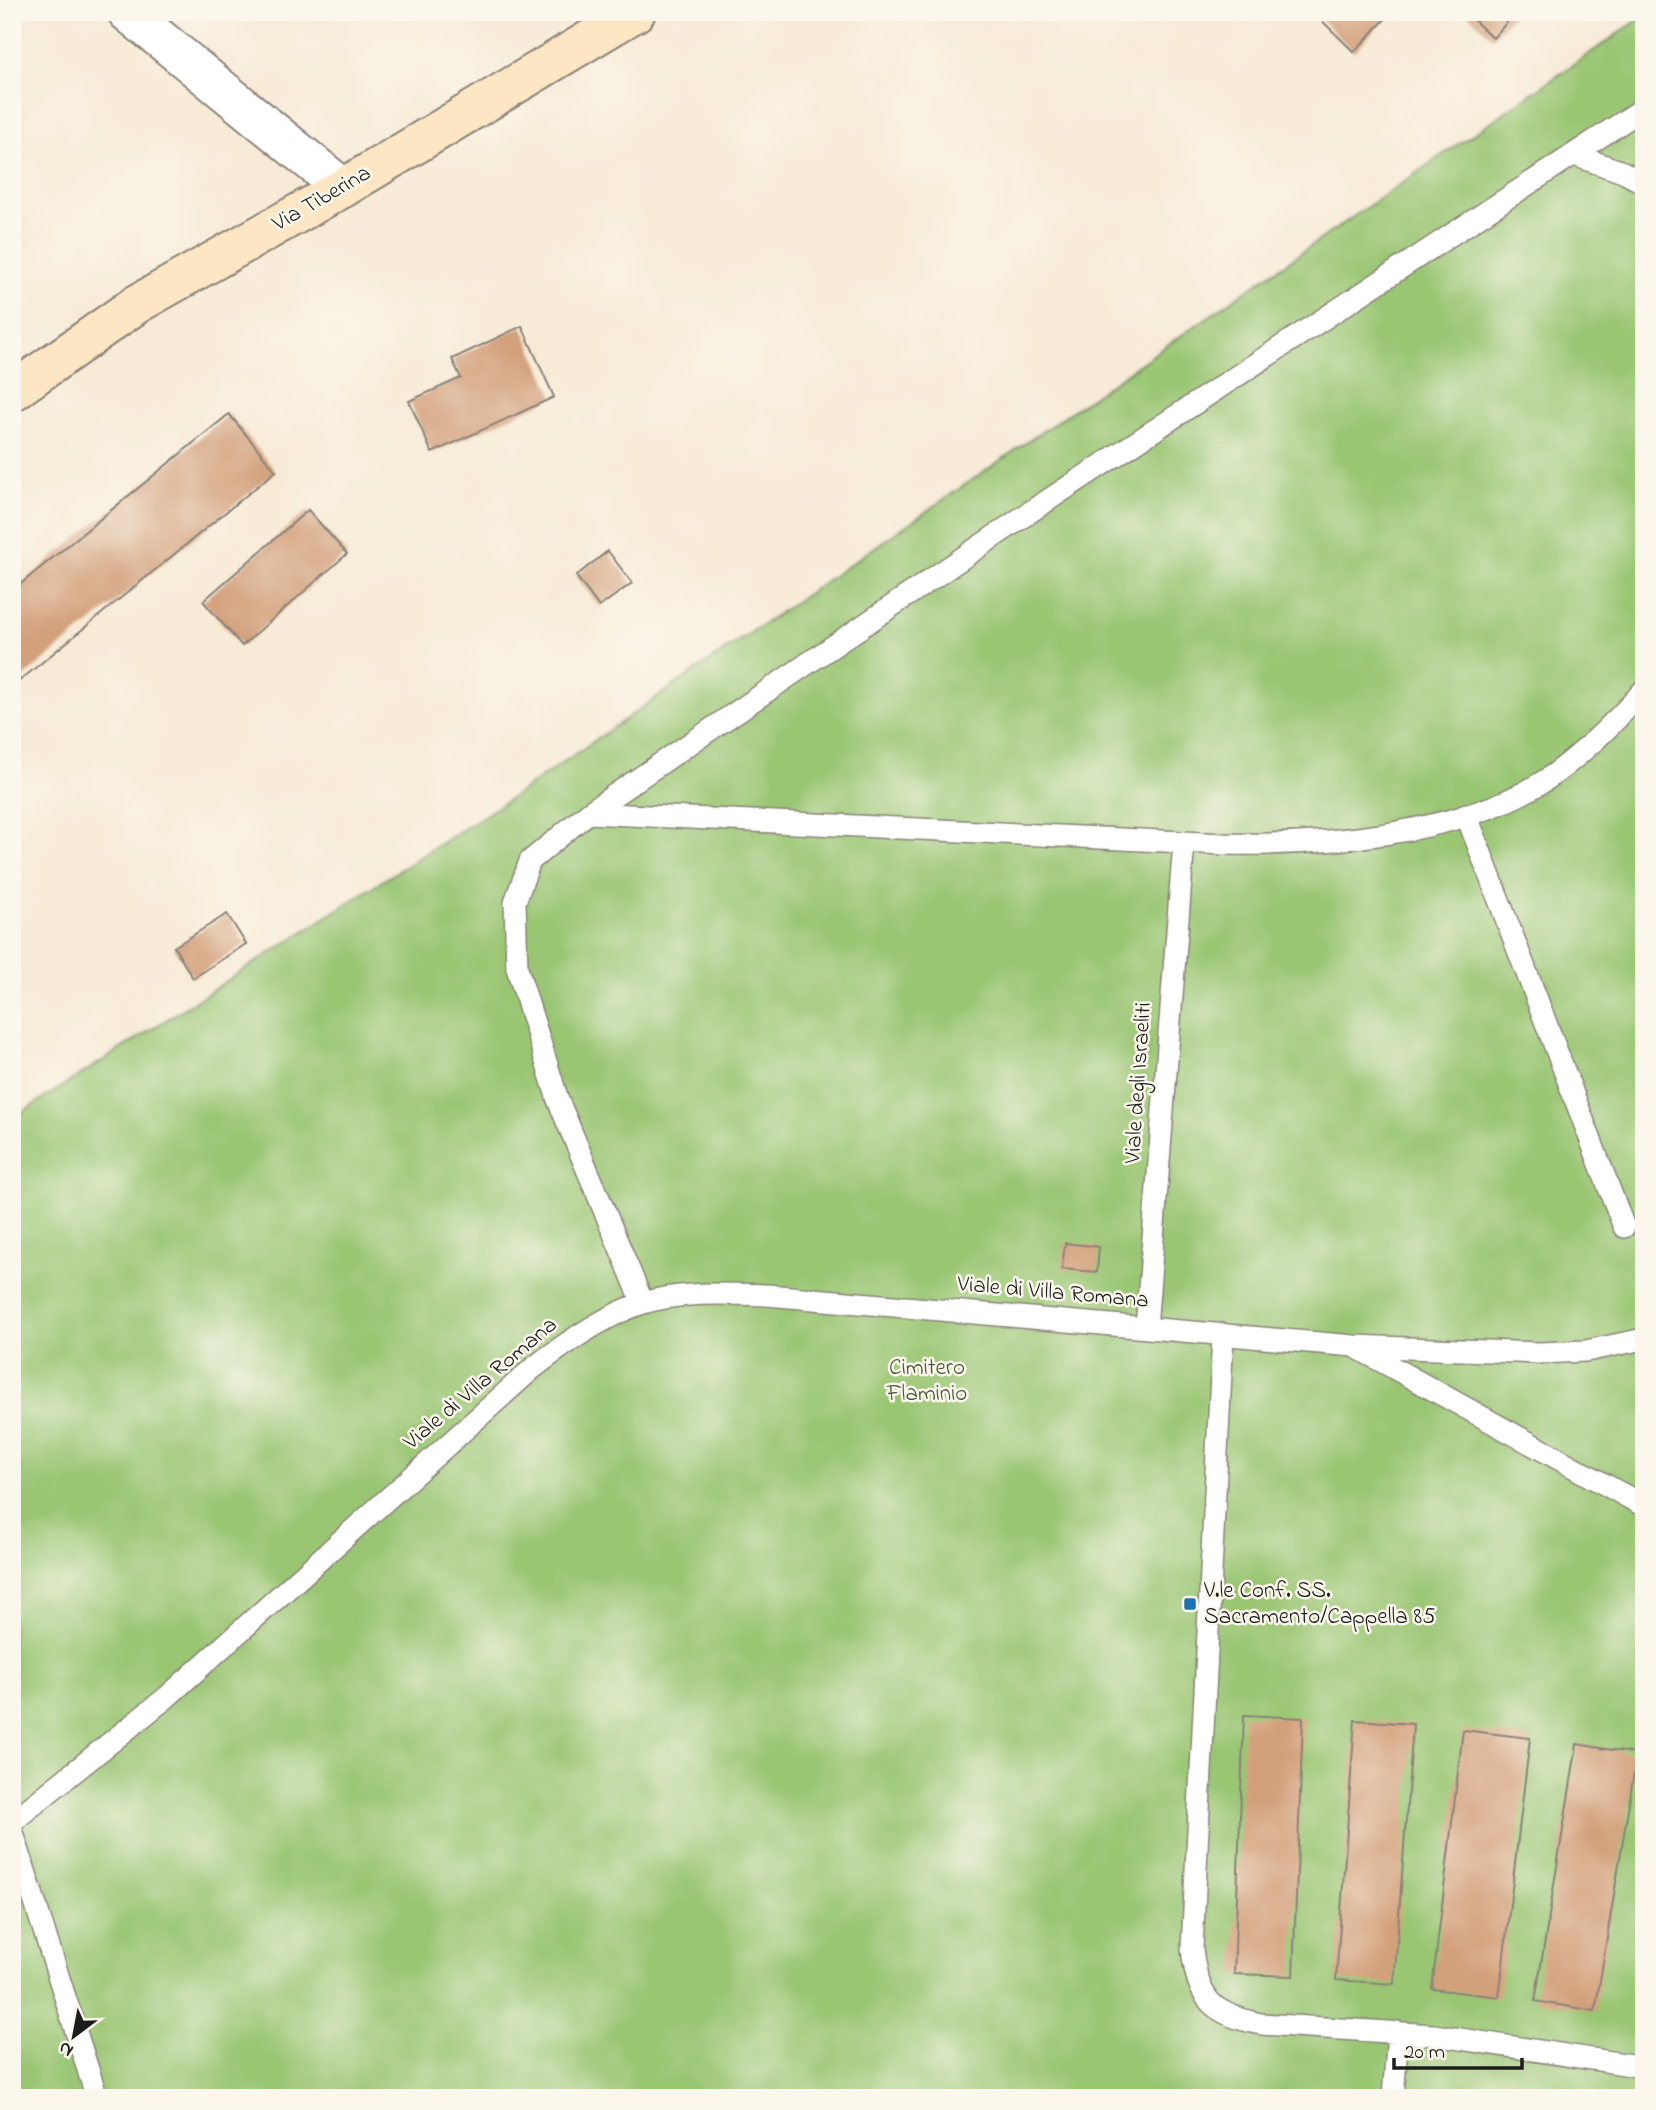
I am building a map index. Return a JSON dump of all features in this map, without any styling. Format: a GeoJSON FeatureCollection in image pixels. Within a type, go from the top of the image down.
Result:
{"type":"FeatureCollection","features":[{"type":"Feature","properties":{"kind":"main road","name":"Via Tiberina"},"geometry":{"type":"LineString","coordinates":[[12,392],[137,304],[344,188],[636,12]]}},
{"type":"Feature","properties":{"kind":"street"},"geometry":{"type":"LineString","coordinates":[[127,12],[344,188]]}},
{"type":"Feature","properties":{"kind":"lane"},"geometry":{"type":"LineString","coordinates":[[643,1303],[558,1100],[517,968],[515,902],[530,861],[589,813],[1027,514],[1644,108]]}},
{"type":"Feature","properties":{"kind":"lane"},"geometry":{"type":"LineString","coordinates":[[1574,155],[1623,172],[1644,183]]}},
{"type":"Feature","properties":{"kind":"lane"},"geometry":{"type":"LineString","coordinates":[[589,813],[1184,842],[1267,845],[1314,843],[1418,828],[1497,806],[1542,782],[1578,753],[1644,690]]}},
{"type":"Feature","properties":{"kind":"lane"},"geometry":{"type":"LineString","coordinates":[[1466,814],[1624,1227]]}},
{"type":"Feature","properties":{"kind":"lane","name":"Viale degli Israeliti"},"geometry":{"type":"LineString","coordinates":[[1146,1328],[1184,842]]}},
{"type":"Feature","properties":{"kind":"lane","name":"Viale di Villa Romana"},"geometry":{"type":"LineString","coordinates":[[12,1822],[167,1697],[532,1369],[579,1335],[643,1303],[686,1296],[767,1295],[1354,1346],[1539,1353],[1586,1350],[1644,1339]]}},
{"type":"Feature","properties":{"kind":"lane"},"geometry":{"type":"LineString","coordinates":[[1223,1334],[1192,1950],[1199,1986],[1210,2002],[1222,2012],[1240,2020],[1261,2024],[1398,2032],[1493,2042],[1644,2067]]}},
{"type":"Feature","properties":{"kind":"lane","name":"Viale di Villa Romana"},"geometry":{"type":"LineString","coordinates":[[1354,1346],[1644,1506]]}},
{"type":"Feature","properties":{"kind":"lane"},"geometry":{"type":"LineString","coordinates":[[12,1830],[97,2098]]}},
{"type":"Feature","properties":{"kind":"lane"},"geometry":{"type":"LineString","coordinates":[[1392,2098],[1398,2032]]}},
{"type":"Feature","properties":{"kind":"green space","name":"Cimitero Flaminio"},"geometry":{"type":"Polygon","coordinates":[[[1644,16],[1644,2098],[12,2098],[12,1119],[513,797],[1644,16]]]}},
{"type":"Feature","properties":{"kind":"building"},"geometry":{"type":"Polygon","coordinates":[[[1313,12],[1392,12],[1354,52],[1313,12]]]}},
{"type":"Feature","properties":{"kind":"building"},"geometry":{"type":"Polygon","coordinates":[[[1465,12],[1516,12],[1493,38],[1465,12]]]}},
{"type":"Feature","properties":{"kind":"building"},"geometry":{"type":"Polygon","coordinates":[[[522,326],[554,397],[432,453],[409,401],[461,378],[452,359],[522,326]]]}},
{"type":"Feature","properties":{"kind":"building"},"geometry":{"type":"Polygon","coordinates":[[[229,414],[276,471],[12,687],[12,591],[229,414]]]}},
{"type":"Feature","properties":{"kind":"building"},"geometry":{"type":"Polygon","coordinates":[[[308,510],[347,554],[242,646],[203,601],[308,510]]]}},
{"type":"Feature","properties":{"kind":"building"},"geometry":{"type":"Polygon","coordinates":[[[608,551],[632,583],[599,607],[576,576],[608,551]]]}},
{"type":"Feature","properties":{"kind":"building"},"geometry":{"type":"Polygon","coordinates":[[[227,914],[246,944],[193,978],[174,947],[227,914]]]}},
{"type":"Feature","properties":{"kind":"building"},"geometry":{"type":"Polygon","coordinates":[[[1065,1243],[1099,1247],[1097,1272],[1062,1269],[1065,1243]]]}},
{"type":"Feature","properties":{"kind":"building"},"geometry":{"type":"Polygon","coordinates":[[[1244,1715],[1303,1718],[1293,1976],[1234,1974],[1244,1715]]]}},
{"type":"Feature","properties":{"kind":"building"},"geometry":{"type":"Polygon","coordinates":[[[1355,1720],[1413,1724],[1394,1984],[1336,1980],[1355,1720]]]}},
{"type":"Feature","properties":{"kind":"building"},"geometry":{"type":"Polygon","coordinates":[[[1463,1730],[1530,1738],[1499,1997],[1432,1989],[1463,1730]]]}},
{"type":"Feature","properties":{"kind":"building"},"geometry":{"type":"Polygon","coordinates":[[[1577,1744],[1637,1754],[1595,2011],[1535,2001],[1577,1744]]]}},
{"type":"Feature","properties":{"kind":"building"},"geometry":{"type":"Polygon","coordinates":[[[1644,1984],[1644,2020],[1636,2019],[1644,1984]]]}},
{"type":"Feature","properties":{"kind":"place","name":"V.le Conf. SS. Sacramento/Cappella 85"},"geometry":{"type":"Point","coordinates":[1190,1604]}}]}
